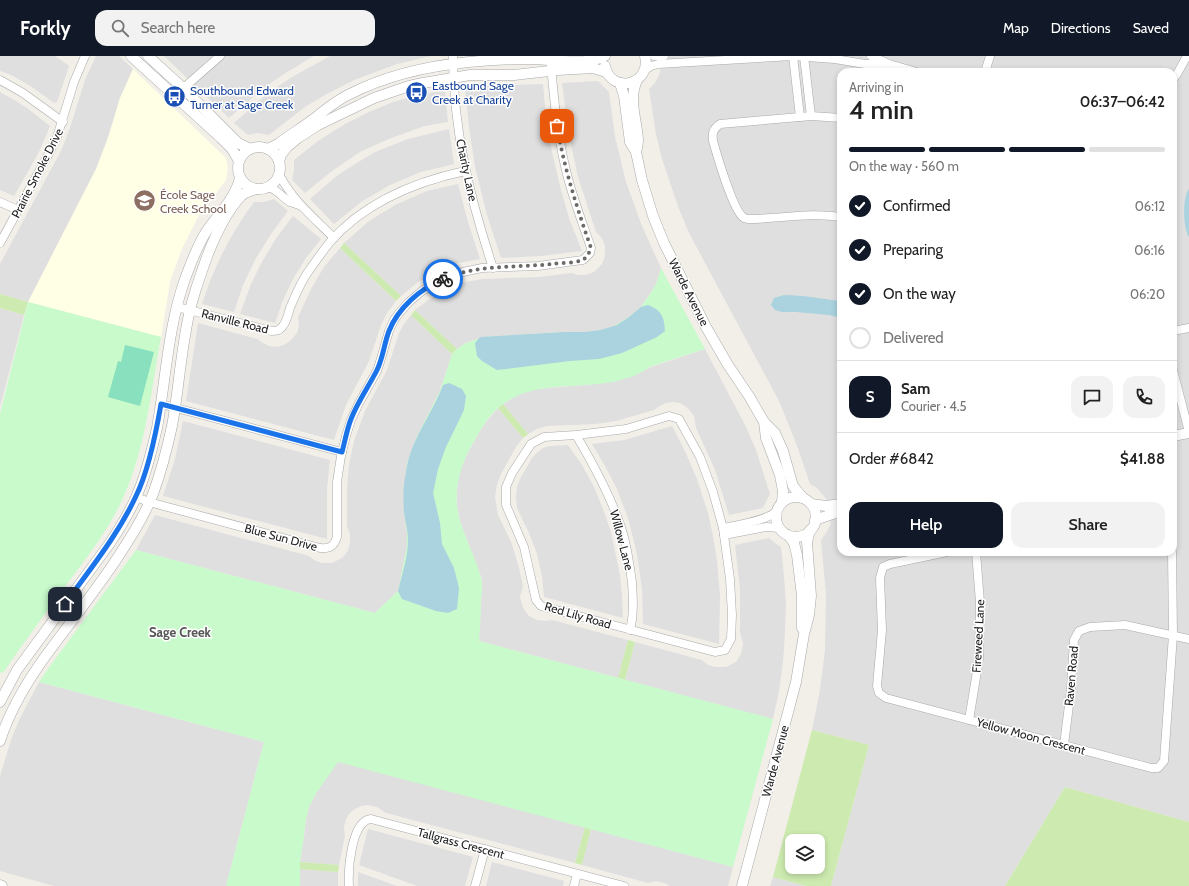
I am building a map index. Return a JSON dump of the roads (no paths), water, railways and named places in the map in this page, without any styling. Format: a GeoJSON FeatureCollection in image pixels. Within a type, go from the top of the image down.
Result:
{"type":"FeatureCollection","features":[{"type":"Feature","properties":{"kind":"street","name":"Prairie Smoke Drive"},"geometry":{"type":"LineString","coordinates":[[0,244],[57,137],[74,82],[85,56]]}},
{"type":"Feature","properties":{"kind":"street"},"geometry":{"type":"LineString","coordinates":[[131,56],[221,138],[232,149],[239,161]]}},
{"type":"Feature","properties":{"kind":"street"},"geometry":{"type":"LineString","coordinates":[[148,56],[181,90],[238,143],[250,149]]}},
{"type":"Feature","properties":{"kind":"street"},"geometry":{"type":"LineString","coordinates":[[181,90],[220,56]]}},
{"type":"Feature","properties":{"kind":"street"},"geometry":{"type":"LineString","coordinates":[[453,67],[470,75],[514,75],[551,63],[592,61],[605,56],[606,72],[611,78],[620,83],[630,83],[637,80],[643,74],[646,62],[645,56]]}},
{"type":"Feature","properties":{"kind":"street"},"geometry":{"type":"LineString","coordinates":[[654,56],[664,56]]}},
{"type":"Feature","properties":{"kind":"street"},"geometry":{"type":"LineString","coordinates":[[645,70],[658,64],[793,56],[835,59],[865,64],[889,64]]}},
{"type":"Feature","properties":{"kind":"street"},"geometry":{"type":"LineString","coordinates":[[793,56],[800,117]]}},
{"type":"Feature","properties":{"kind":"street"},"geometry":{"type":"LineString","coordinates":[[804,56],[811,116]]}},
{"type":"Feature","properties":{"kind":"street"},"geometry":{"type":"LineString","coordinates":[[871,56],[903,68]]}},
{"type":"Feature","properties":{"kind":"street"},"geometry":{"type":"LineString","coordinates":[[986,68],[990,56]]}},
{"type":"Feature","properties":{"kind":"street"},"geometry":{"type":"LineString","coordinates":[[1177,74],[1187,56]]}},
{"type":"Feature","properties":{"kind":"street"},"geometry":{"type":"LineString","coordinates":[[268,149],[278,144],[349,94],[369,85],[405,73],[514,59],[593,68],[606,72]]}},
{"type":"Feature","properties":{"kind":"street","name":"Blue Sun Drive"},"geometry":{"type":"LineString","coordinates":[[136,497],[149,502],[314,546],[325,548],[330,547],[335,543],[337,537],[337,482],[342,452],[351,420],[365,391],[377,371],[389,331],[400,312],[409,302],[436,282],[463,272],[493,268],[538,266],[575,262],[583,260],[590,253],[591,248],[573,195],[561,148],[555,111],[551,63]]}},
{"type":"Feature","properties":{"kind":"street"},"geometry":{"type":"LineString","coordinates":[[279,162],[281,155],[287,147],[318,125],[374,98],[423,83],[453,67]]}},
{"type":"Feature","properties":{"kind":"street","name":"Charity Lane"},"geometry":{"type":"LineString","coordinates":[[453,67],[457,118],[465,171],[493,268]]}},
{"type":"Feature","properties":{"kind":"street"},"geometry":{"type":"LineString","coordinates":[[0,80],[23,93],[62,122]]}},
{"type":"Feature","properties":{"kind":"street","name":"Warde Avenue"},"geometry":{"type":"LineString","coordinates":[[636,152],[638,141],[633,94],[637,80]]}},
{"type":"Feature","properties":{"kind":"street","name":"Warde Avenue"},"geometry":{"type":"LineString","coordinates":[[620,83],[624,96],[630,142],[636,152],[642,180],[653,216],[664,243],[706,327],[728,365],[749,396],[764,422],[775,433],[794,486],[807,501]]}},
{"type":"Feature","properties":{"kind":"street"},"geometry":{"type":"LineString","coordinates":[[837,118],[811,116],[720,124],[714,128],[712,134],[733,201],[737,210],[743,217],[749,219],[821,215],[837,217]]}},
{"type":"Feature","properties":{"kind":"street"},"geometry":{"type":"LineString","coordinates":[[257,147],[268,149],[275,154],[279,162],[279,174],[277,179],[268,187],[256,189],[248,187],[240,178],[238,170],[239,161],[243,154],[250,149],[257,147]]}},
{"type":"Feature","properties":{"kind":"street","name":"Ranville Road"},"geometry":{"type":"LineString","coordinates":[[177,307],[271,331],[277,331],[284,326],[305,276],[329,243],[359,215],[397,192],[431,179],[465,171]]}},
{"type":"Feature","properties":{"kind":"street"},"geometry":{"type":"LineString","coordinates":[[279,174],[299,205],[334,238]]}},
{"type":"Feature","properties":{"kind":"street"},"geometry":{"type":"LineString","coordinates":[[0,702],[17,670],[110,543],[136,497],[151,451],[161,404],[172,327],[184,281],[197,248],[212,223],[235,192],[240,178]]}},
{"type":"Feature","properties":{"kind":"street"},"geometry":{"type":"LineString","coordinates":[[268,187],[289,201],[299,205]]}},
{"type":"Feature","properties":{"kind":"street"},"geometry":{"type":"LineString","coordinates":[[0,741],[14,708],[34,671],[105,577],[138,527],[160,473],[166,451],[186,330],[190,310],[201,274],[216,235],[222,224],[240,198],[245,193],[256,189]]}},
{"type":"Feature","properties":{"kind":"street"},"geometry":{"type":"LineString","coordinates":[[0,202],[18,210]]}},
{"type":"Feature","properties":{"kind":"street"},"geometry":{"type":"LineString","coordinates":[[1177,330],[1189,328]]}},
{"type":"Feature","properties":{"kind":"street"},"geometry":{"type":"LineString","coordinates":[[1177,386],[1189,432],[1177,435]]}},
{"type":"Feature","properties":{"kind":"street"},"geometry":{"type":"LineString","coordinates":[[161,404],[342,452]]}},
{"type":"Feature","properties":{"kind":"street","name":"Red Lily Road"},"geometry":{"type":"LineString","coordinates":[[669,416],[679,419],[700,457],[713,492],[723,531],[730,579],[732,615],[731,639],[725,650],[714,652],[541,606],[536,600],[524,547],[506,505],[506,486],[512,472],[531,444],[544,436],[576,435],[626,429],[669,416]]}},
{"type":"Feature","properties":{"kind":"street","name":"Warde Avenue"},"geometry":{"type":"LineString","coordinates":[[764,422],[766,438],[780,475],[782,486],[779,507]]}},
{"type":"Feature","properties":{"kind":"street","name":"Willow Lane"},"geometry":{"type":"LineString","coordinates":[[576,435],[600,476],[619,520],[629,558],[633,620],[630,630]]}},
{"type":"Feature","properties":{"kind":"street"},"geometry":{"type":"LineString","coordinates":[[723,531],[773,514],[788,498],[796,497],[826,506],[837,505]]}},
{"type":"Feature","properties":{"kind":"street"},"geometry":{"type":"LineString","coordinates":[[779,507],[776,517],[780,528],[788,535],[802,535],[810,530],[815,520],[815,512],[807,501]]}},
{"type":"Feature","properties":{"kind":"street"},"geometry":{"type":"LineString","coordinates":[[815,520],[837,512]]}},
{"type":"Feature","properties":{"kind":"street"},"geometry":{"type":"LineString","coordinates":[[723,531],[766,527],[780,528]]}},
{"type":"Feature","properties":{"kind":"street","name":"Warde Avenue"},"geometry":{"type":"LineString","coordinates":[[742,886],[796,682],[804,634],[809,615],[811,596],[807,542],[810,530]]}},
{"type":"Feature","properties":{"kind":"street","name":"Warde Avenue"},"geometry":{"type":"LineString","coordinates":[[788,535],[794,543],[798,555],[802,596],[802,626],[804,634]]}},
{"type":"Feature","properties":{"kind":"street","name":"Yellow Moon Crescent"},"geometry":{"type":"LineString","coordinates":[[928,556],[890,564],[883,567],[880,578],[882,630],[877,686],[879,693],[886,698],[1151,768],[1158,768],[1164,761],[1173,635],[1172,556]]}},
{"type":"Feature","properties":{"kind":"street","name":"Fireweed Lane"},"geometry":{"type":"LineString","coordinates":[[969,720],[979,659],[980,602],[976,556]]}},
{"type":"Feature","properties":{"kind":"street","name":"Raven Road"},"geometry":{"type":"LineString","coordinates":[[1064,745],[1071,690],[1074,640],[1079,631],[1090,627],[1125,625],[1173,635]]}},
{"type":"Feature","properties":{"kind":"street"},"geometry":{"type":"LineString","coordinates":[[1173,635],[1189,639]]}},
{"type":"Feature","properties":{"kind":"street","name":"Tallgrass Crescent"},"geometry":{"type":"LineString","coordinates":[[349,886],[349,865],[354,844],[358,829],[366,820],[383,822],[624,886]]}},
{"type":"Feature","properties":{"kind":"street"},"geometry":{"type":"LineString","coordinates":[[475,886],[485,849]]}},
{"type":"Feature","properties":{"kind":"street"},"geometry":{"type":"LineString","coordinates":[[574,886],[577,874]]}},
{"type":"Feature","properties":{"kind":"water"},"geometry":{"type":"Polygon","coordinates":[[[1189,189],[1189,237],[1185,227],[1184,206],[1189,189]]]}},
{"type":"Feature","properties":{"kind":"water"},"geometry":{"type":"Polygon","coordinates":[[[784,295],[837,300],[837,317],[796,312],[782,312],[775,310],[771,305],[774,298],[784,295]]]}},
{"type":"Feature","properties":{"kind":"water"},"geometry":{"type":"Polygon","coordinates":[[[648,305],[656,309],[663,318],[665,331],[657,337],[622,353],[599,359],[497,370],[482,361],[477,356],[475,343],[480,337],[600,330],[617,325],[641,307],[648,305]]]}},
{"type":"Feature","properties":{"kind":"water"},"geometry":{"type":"Polygon","coordinates":[[[449,383],[462,389],[466,396],[464,410],[446,447],[438,469],[433,493],[440,523],[442,544],[454,568],[459,588],[457,609],[448,613],[436,611],[402,599],[398,591],[408,546],[403,497],[404,482],[409,460],[412,449],[443,385],[449,383]]]}},
{"type":"Feature","properties":{"kind":"place","name":"Eastbound Sage Creek at Charity"},"geometry":{"type":"Point","coordinates":[416,92]}},
{"type":"Feature","properties":{"kind":"place","name":"Southbound Edward Turner at Sage Creek"},"geometry":{"type":"Point","coordinates":[175,97]}},
{"type":"Feature","properties":{"kind":"place","name":"École Sage Creek School"},"geometry":{"type":"Point","coordinates":[145,201]}},
{"type":"Feature","properties":{"kind":"district","name":"Sage Creek"},"geometry":{"type":"Point","coordinates":[180,632]}}]}
